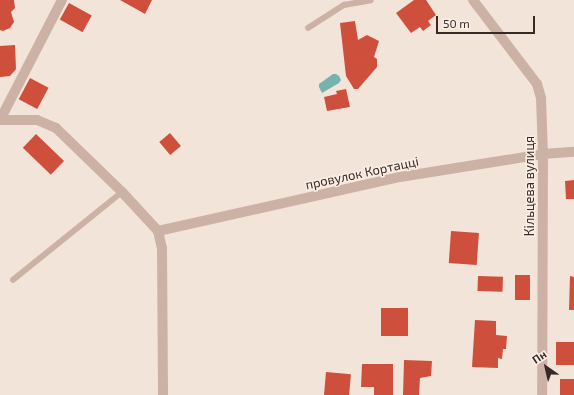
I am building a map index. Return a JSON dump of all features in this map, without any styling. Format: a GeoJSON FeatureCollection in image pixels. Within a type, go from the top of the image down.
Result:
{"type":"FeatureCollection","features":[{"type":"Feature","properties":{"kind":"street"},"geometry":{"type":"LineString","coordinates":[[62,0],[0,120],[37,120],[56,128],[122,192],[158,231],[162,248],[163,395]]}},
{"type":"Feature","properties":{"kind":"street","name":"Кільцева вулиця"},"geometry":{"type":"LineString","coordinates":[[473,0],[537,84],[541,98],[543,154],[542,395]]}},
{"type":"Feature","properties":{"kind":"street","name":"провулок Кортацці"},"geometry":{"type":"LineString","coordinates":[[158,231],[400,177],[543,154],[574,152]]}},
{"type":"Feature","properties":{"kind":"lane"},"geometry":{"type":"LineString","coordinates":[[308,28],[344,5],[371,0]]}},
{"type":"Feature","properties":{"kind":"lane"},"geometry":{"type":"LineString","coordinates":[[13,280],[122,192]]}},
{"type":"Feature","properties":{"kind":"water"},"geometry":{"type":"Polygon","coordinates":[[[333,74],[339,76],[341,80],[339,83],[322,93],[319,84],[333,74]]]}},
{"type":"Feature","properties":{"kind":"building"},"geometry":{"type":"Polygon","coordinates":[[[0,0],[14,0],[15,8],[11,12],[14,22],[10,28],[3,31],[0,30],[0,0]]]}},
{"type":"Feature","properties":{"kind":"building"},"geometry":{"type":"Polygon","coordinates":[[[120,0],[152,0],[145,14],[120,0]]]}},
{"type":"Feature","properties":{"kind":"building"},"geometry":{"type":"Polygon","coordinates":[[[414,0],[426,0],[436,15],[428,21],[431,25],[423,31],[420,27],[411,33],[396,13],[414,0]]]}},
{"type":"Feature","properties":{"kind":"building"},"geometry":{"type":"Polygon","coordinates":[[[69,3],[92,16],[83,32],[60,20],[69,3]]]}},
{"type":"Feature","properties":{"kind":"building"},"geometry":{"type":"Polygon","coordinates":[[[355,21],[358,40],[367,35],[379,41],[374,57],[377,59],[377,67],[358,89],[354,89],[346,76],[340,23],[355,21]]]}},
{"type":"Feature","properties":{"kind":"building"},"geometry":{"type":"Polygon","coordinates":[[[15,45],[16,69],[10,76],[0,77],[0,46],[15,45]]]}},
{"type":"Feature","properties":{"kind":"building"},"geometry":{"type":"Polygon","coordinates":[[[30,78],[49,88],[37,109],[19,99],[30,78]]]}},
{"type":"Feature","properties":{"kind":"building"},"geometry":{"type":"Polygon","coordinates":[[[346,89],[350,107],[327,111],[324,97],[337,94],[336,91],[346,89]]]}},
{"type":"Feature","properties":{"kind":"building"},"geometry":{"type":"Polygon","coordinates":[[[170,133],[181,146],[170,155],[159,142],[170,133]]]}},
{"type":"Feature","properties":{"kind":"building"},"geometry":{"type":"Polygon","coordinates":[[[36,134],[64,161],[51,175],[23,148],[36,134]]]}},
{"type":"Feature","properties":{"kind":"building"},"geometry":{"type":"Polygon","coordinates":[[[574,180],[574,199],[566,199],[565,181],[574,180]]]}},
{"type":"Feature","properties":{"kind":"building"},"geometry":{"type":"Polygon","coordinates":[[[451,231],[479,233],[477,265],[449,263],[451,231]]]}},
{"type":"Feature","properties":{"kind":"building"},"geometry":{"type":"Polygon","coordinates":[[[515,275],[530,275],[530,300],[515,300],[515,275]]]}},
{"type":"Feature","properties":{"kind":"building"},"geometry":{"type":"Polygon","coordinates":[[[478,276],[503,277],[502,292],[477,291],[478,276]]]}},
{"type":"Feature","properties":{"kind":"building"},"geometry":{"type":"Polygon","coordinates":[[[570,276],[574,277],[574,310],[569,310],[570,276]]]}},
{"type":"Feature","properties":{"kind":"building"},"geometry":{"type":"Polygon","coordinates":[[[381,308],[408,308],[408,336],[381,336],[381,308]]]}},
{"type":"Feature","properties":{"kind":"building"},"geometry":{"type":"Polygon","coordinates":[[[475,320],[496,321],[496,335],[507,336],[506,349],[503,349],[502,359],[498,358],[498,368],[472,367],[475,320]]]}},
{"type":"Feature","properties":{"kind":"building"},"geometry":{"type":"Polygon","coordinates":[[[556,342],[574,342],[574,365],[556,365],[556,342]]]}},
{"type":"Feature","properties":{"kind":"building"},"geometry":{"type":"Polygon","coordinates":[[[404,360],[432,361],[431,376],[420,378],[419,395],[403,395],[404,360]]]}},
{"type":"Feature","properties":{"kind":"building"},"geometry":{"type":"Polygon","coordinates":[[[362,364],[393,364],[393,395],[374,395],[374,387],[361,387],[362,364]]]}},
{"type":"Feature","properties":{"kind":"building"},"geometry":{"type":"Polygon","coordinates":[[[326,372],[351,374],[349,395],[324,395],[326,372]]]}},
{"type":"Feature","properties":{"kind":"building"},"geometry":{"type":"Polygon","coordinates":[[[560,379],[574,379],[574,395],[560,395],[560,379]]]}}]}
